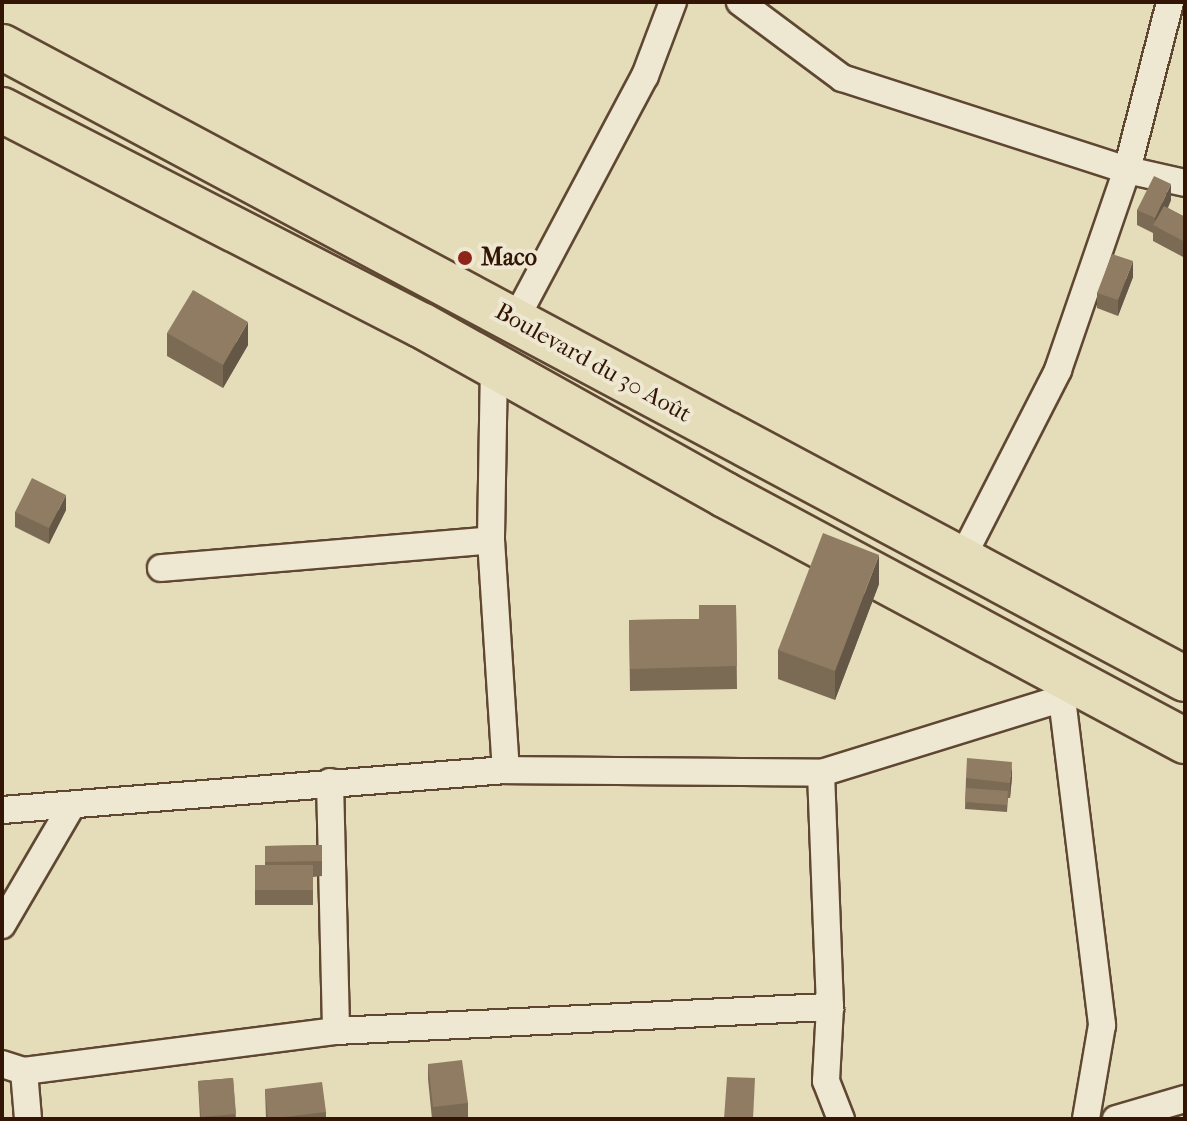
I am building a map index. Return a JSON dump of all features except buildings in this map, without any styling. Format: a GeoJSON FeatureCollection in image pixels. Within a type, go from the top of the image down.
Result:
{"type":"FeatureCollection","features":[{"type":"Feature","properties":{"kind":"highway","name":"Boulevard du 30 Août"},"geometry":{"type":"LineString","coordinates":[[2,47],[1185,679]]}},
{"type":"Feature","properties":{"kind":"highway","name":"Boulevard du 30 Août"},"geometry":{"type":"LineString","coordinates":[[2,110],[494,365],[1061,686],[1185,741]]}},
{"type":"Feature","properties":{"kind":"street"},"geometry":{"type":"LineString","coordinates":[[515,320],[645,76],[673,2]]}},
{"type":"Feature","properties":{"kind":"street"},"geometry":{"type":"LineString","coordinates":[[740,2],[842,78],[1127,170],[1185,183]]}},
{"type":"Feature","properties":{"kind":"street"},"geometry":{"type":"LineString","coordinates":[[962,558],[1058,370],[1127,170],[1170,2]]}},
{"type":"Feature","properties":{"kind":"street"},"geometry":{"type":"LineString","coordinates":[[494,365],[491,540],[506,770]]}},
{"type":"Feature","properties":{"kind":"street"},"geometry":{"type":"LineString","coordinates":[[161,568],[491,540]]}},
{"type":"Feature","properties":{"kind":"street"},"geometry":{"type":"LineString","coordinates":[[2,810],[71,807],[330,782],[506,770],[821,773],[1061,686],[1102,1025],[1086,1119]]}},
{"type":"Feature","properties":{"kind":"street"},"geometry":{"type":"LineString","coordinates":[[821,773],[830,1007],[826,1081],[841,1119]]}},
{"type":"Feature","properties":{"kind":"street"},"geometry":{"type":"LineString","coordinates":[[330,782],[336,1031]]}},
{"type":"Feature","properties":{"kind":"street"},"geometry":{"type":"LineString","coordinates":[[2,925],[71,807]]}},
{"type":"Feature","properties":{"kind":"street"},"geometry":{"type":"LineString","coordinates":[[28,1119],[13,1068],[336,1031],[830,1007]]}},
{"type":"Feature","properties":{"kind":"street"},"geometry":{"type":"LineString","coordinates":[[1116,1119],[1185,1099]]}},
{"type":"Feature","properties":{"kind":"place","name":"Maco"},"geometry":{"type":"Point","coordinates":[465,258]}}]}
